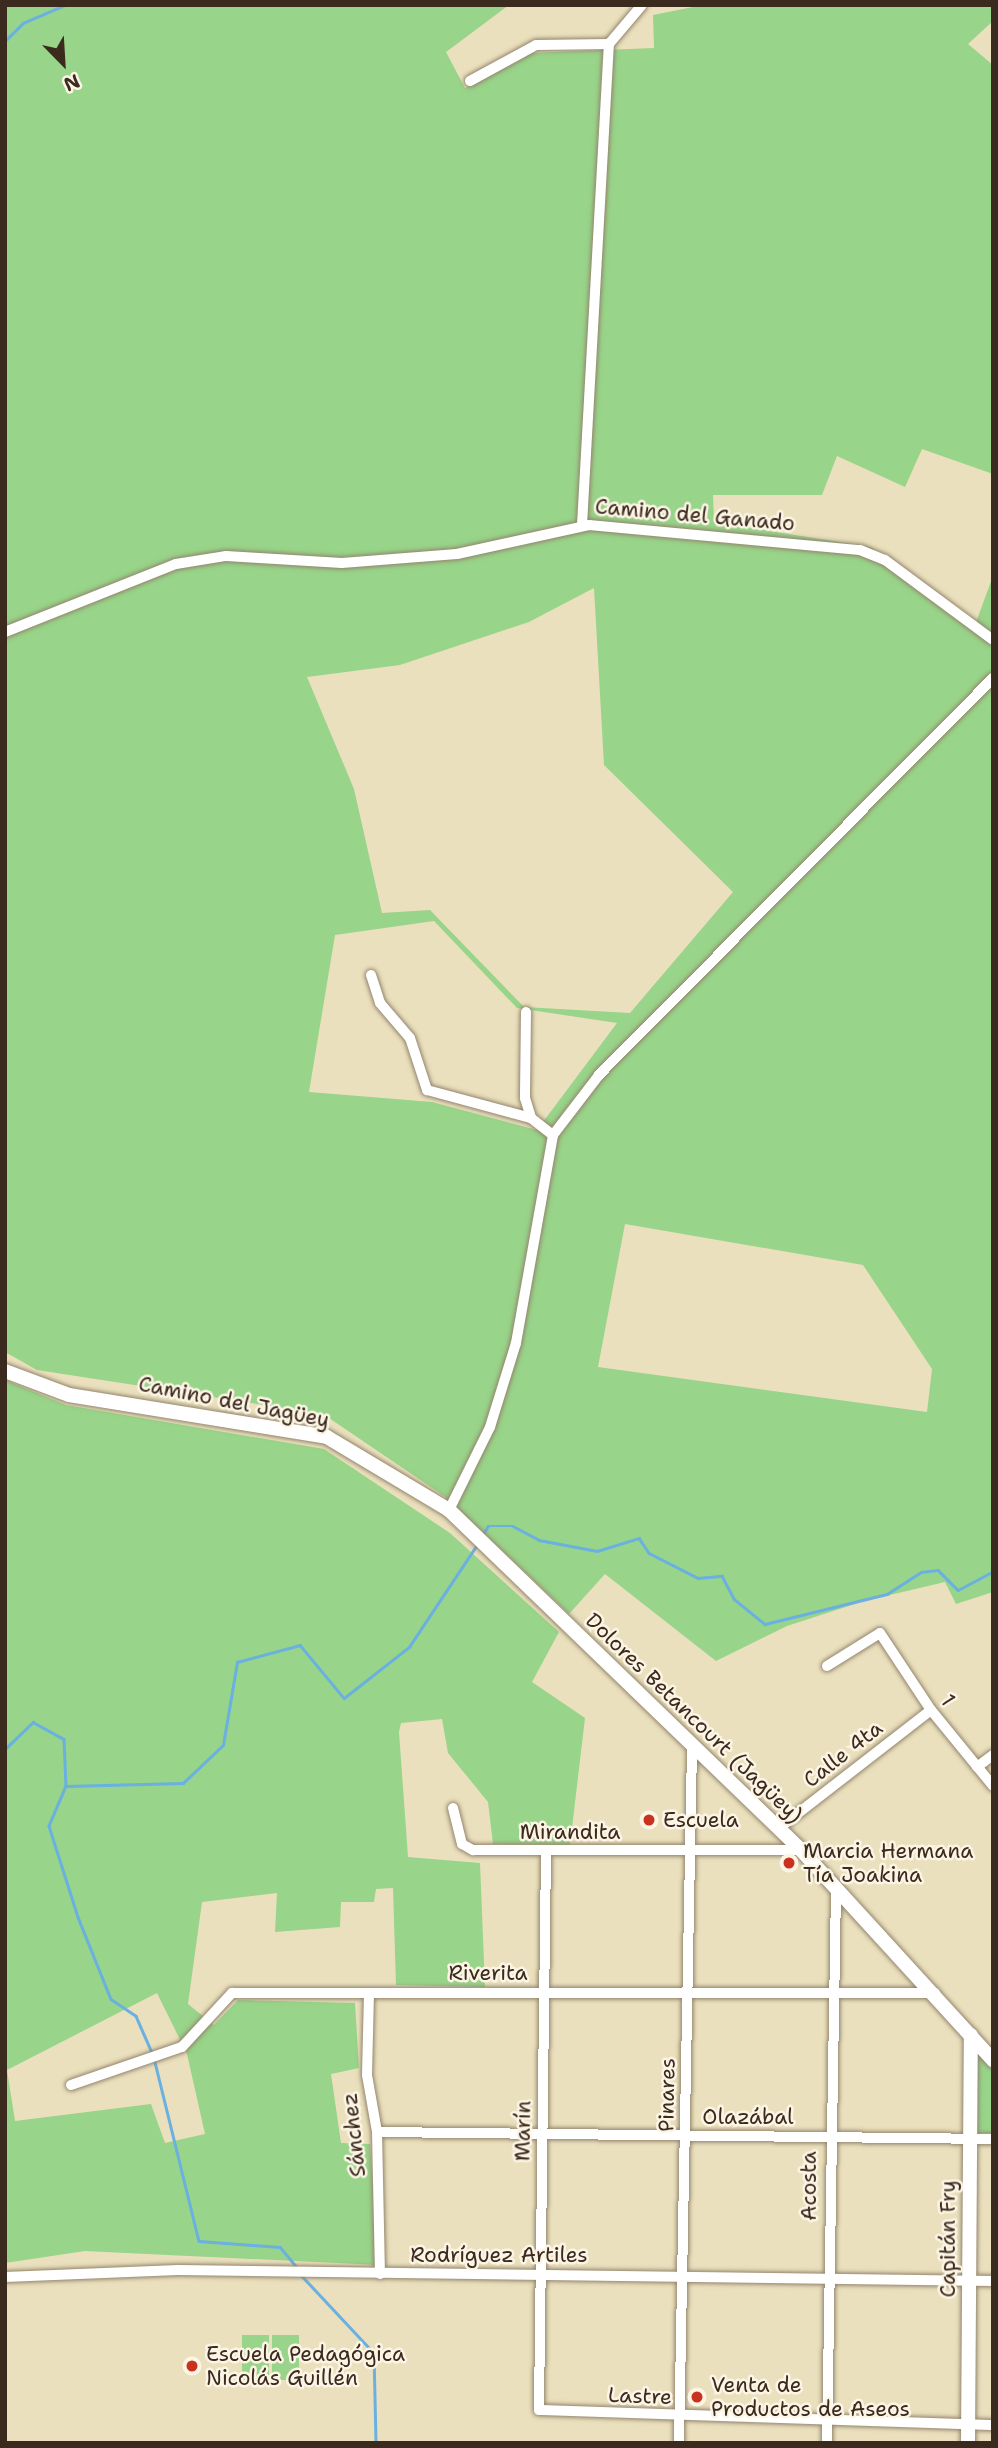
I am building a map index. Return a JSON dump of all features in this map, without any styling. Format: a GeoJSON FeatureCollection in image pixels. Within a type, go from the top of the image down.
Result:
{"type":"FeatureCollection","features":[{"type":"Feature","properties":{"kind":"street"},"geometry":{"type":"LineString","coordinates":[[582,525],[609,44],[642,5]]}},
{"type":"Feature","properties":{"kind":"street"},"geometry":{"type":"LineString","coordinates":[[470,82],[536,45],[609,44]]}},
{"type":"Feature","properties":{"kind":"street","name":"Camino del Ganado"},"geometry":{"type":"LineString","coordinates":[[5,632],[176,564],[226,556],[342,563],[457,554],[582,525],[860,550],[885,560],[993,640]]}},
{"type":"Feature","properties":{"kind":"street"},"geometry":{"type":"LineString","coordinates":[[449,1510],[490,1427],[516,1343],[553,1135],[600,1075],[993,678]]}},
{"type":"Feature","properties":{"kind":"street"},"geometry":{"type":"LineString","coordinates":[[371,975],[380,1003],[410,1038],[427,1090],[531,1118],[553,1135]]}},
{"type":"Feature","properties":{"kind":"street"},"geometry":{"type":"LineString","coordinates":[[526,1012],[525,1098],[531,1118]]}},
{"type":"Feature","properties":{"kind":"street","name":"Camino del Jagüey"},"geometry":{"type":"LineString","coordinates":[[5,1371],[69,1395],[327,1437],[449,1510],[479,1540]]}},
{"type":"Feature","properties":{"kind":"street","name":"Dolores Betancourt (Jagüey)"},"geometry":{"type":"LineString","coordinates":[[479,1540],[692,1748],[801,1850],[935,1993],[993,2060]]}},
{"type":"Feature","properties":{"kind":"street","name":"1"},"geometry":{"type":"LineString","coordinates":[[827,1667],[880,1633],[931,1710],[993,1786]]}},
{"type":"Feature","properties":{"kind":"street","name":"Calle 4ta"},"geometry":{"type":"LineString","coordinates":[[779,1828],[931,1710]]}},
{"type":"Feature","properties":{"kind":"street","name":"Pinares"},"geometry":{"type":"LineString","coordinates":[[679,2443],[692,1748]]}},
{"type":"Feature","properties":{"kind":"street"},"geometry":{"type":"LineString","coordinates":[[977,1767],[993,1755]]}},
{"type":"Feature","properties":{"kind":"street","name":"Mirandita"},"geometry":{"type":"LineString","coordinates":[[453,1808],[462,1844],[473,1850],[801,1850]]}},
{"type":"Feature","properties":{"kind":"street","name":"Marín"},"geometry":{"type":"LineString","coordinates":[[539,2410],[546,1851]]}},
{"type":"Feature","properties":{"kind":"street","name":"Acosta"},"geometry":{"type":"LineString","coordinates":[[827,2443],[829,2136],[836,1887]]}},
{"type":"Feature","properties":{"kind":"street","name":"Riverita"},"geometry":{"type":"LineString","coordinates":[[71,2085],[182,2047],[232,1993],[833,1990],[935,1993]]}},
{"type":"Feature","properties":{"kind":"street","name":"Sánchez"},"geometry":{"type":"LineString","coordinates":[[369,1993],[367,2075],[377,2132],[380,2274]]}},
{"type":"Feature","properties":{"kind":"street","name":"Capitán Fry"},"geometry":{"type":"LineString","coordinates":[[968,2443],[968,2139],[971,2035]]}},
{"type":"Feature","properties":{"kind":"street","name":"Olazábal"},"geometry":{"type":"LineString","coordinates":[[377,2132],[993,2139]]}},
{"type":"Feature","properties":{"kind":"street","name":"Rodríguez Artiles"},"geometry":{"type":"LineString","coordinates":[[5,2277],[178,2270],[380,2274],[828,2276],[993,2281]]}},
{"type":"Feature","properties":{"kind":"street","name":"Lastre"},"geometry":{"type":"LineString","coordinates":[[539,2410],[993,2425]]}},
{"type":"Feature","properties":{"kind":"green space"},"geometry":{"type":"Polygon","coordinates":[[[5,5],[509,5],[446,52],[465,88],[529,53],[654,48],[653,15],[703,5],[993,5],[993,21],[968,44],[993,65],[993,474],[922,449],[905,487],[837,456],[822,495],[713,495],[714,522],[871,547],[975,625],[993,576],[993,1592],[956,1604],[945,1582],[864,1601],[787,1626],[716,1661],[605,1574],[569,1614],[447,1498],[323,1414],[37,1370],[5,1352],[5,5]],[[594,588],[529,622],[400,665],[307,677],[354,789],[382,913],[430,910],[524,1007],[630,1013],[733,892],[604,765],[594,588]],[[434,921],[335,935],[309,1092],[432,1102],[537,1130],[617,1023],[517,1008],[434,921]],[[625,1224],[598,1367],[927,1412],[932,1369],[863,1265],[625,1224]]]}},
{"type":"Feature","properties":{"kind":"green space"},"geometry":{"type":"Polygon","coordinates":[[[5,1380],[66,1405],[324,1449],[450,1533],[559,1632],[532,1682],[585,1718],[570,1845],[493,1844],[488,1802],[448,1753],[442,1719],[401,1723],[399,1732],[408,1857],[480,1863],[485,1987],[396,1985],[393,1888],[376,1889],[374,1902],[341,1902],[340,1927],[275,1932],[277,1893],[202,1902],[188,2004],[214,2025],[238,2000],[355,2003],[359,2068],[331,2074],[341,2143],[370,2144],[378,2265],[85,2251],[5,2263],[5,1380]],[[157,1993],[7,2070],[15,2121],[151,2104],[165,2143],[205,2134],[187,2054],[157,1993]]]}},
{"type":"Feature","properties":{"kind":"green space"},"geometry":{"type":"Polygon","coordinates":[[[976,2050],[993,2070],[993,2133],[977,2133],[976,2050]]]}},
{"type":"Feature","properties":{"kind":"green space"},"geometry":{"type":"Polygon","coordinates":[[[242,2335],[269,2335],[269,2380],[242,2380],[242,2335]]]}},
{"type":"Feature","properties":{"kind":"green space"},"geometry":{"type":"Polygon","coordinates":[[[272,2335],[299,2335],[299,2380],[272,2380],[272,2335]]]}},
{"type":"Feature","properties":{"kind":"waterway"},"geometry":{"type":"LineString","coordinates":[[5,41],[23,23],[65,5]]}},
{"type":"Feature","properties":{"kind":"waterway"},"geometry":{"type":"LineString","coordinates":[[483,1534],[488,1526],[513,1526],[539,1540],[597,1551],[639,1538],[649,1553],[698,1578],[722,1576],[734,1599],[765,1624],[887,1594],[921,1572],[938,1570],[958,1590],[993,1571]]}},
{"type":"Feature","properties":{"kind":"waterway"},"geometry":{"type":"LineString","coordinates":[[5,1749],[33,1722],[64,1739],[66,1786],[183,1783],[223,1745],[237,1662],[300,1645],[344,1698],[409,1647],[478,1543]]}},
{"type":"Feature","properties":{"kind":"waterway"},"geometry":{"type":"LineString","coordinates":[[66,1786],[49,1826],[78,1917],[111,1999],[136,2016],[153,2055]]}},
{"type":"Feature","properties":{"kind":"waterway"},"geometry":{"type":"LineString","coordinates":[[155,2062],[199,2241],[280,2247],[297,2267]]}},
{"type":"Feature","properties":{"kind":"waterway"},"geometry":{"type":"LineString","coordinates":[[302,2276],[374,2353],[376,2443]]}},
{"type":"Feature","properties":{"kind":"place","name":"Escuela"},"geometry":{"type":"Point","coordinates":[649,1820]}},
{"type":"Feature","properties":{"kind":"place","name":"Marcia Hermana Tía Joakina"},"geometry":{"type":"Point","coordinates":[789,1863]}},
{"type":"Feature","properties":{"kind":"place","name":"Escuela Pedagógica Nicolás Guillén"},"geometry":{"type":"Point","coordinates":[192,2366]}},
{"type":"Feature","properties":{"kind":"place","name":"Venta de Productos de Aseos"},"geometry":{"type":"Point","coordinates":[697,2397]}}]}
